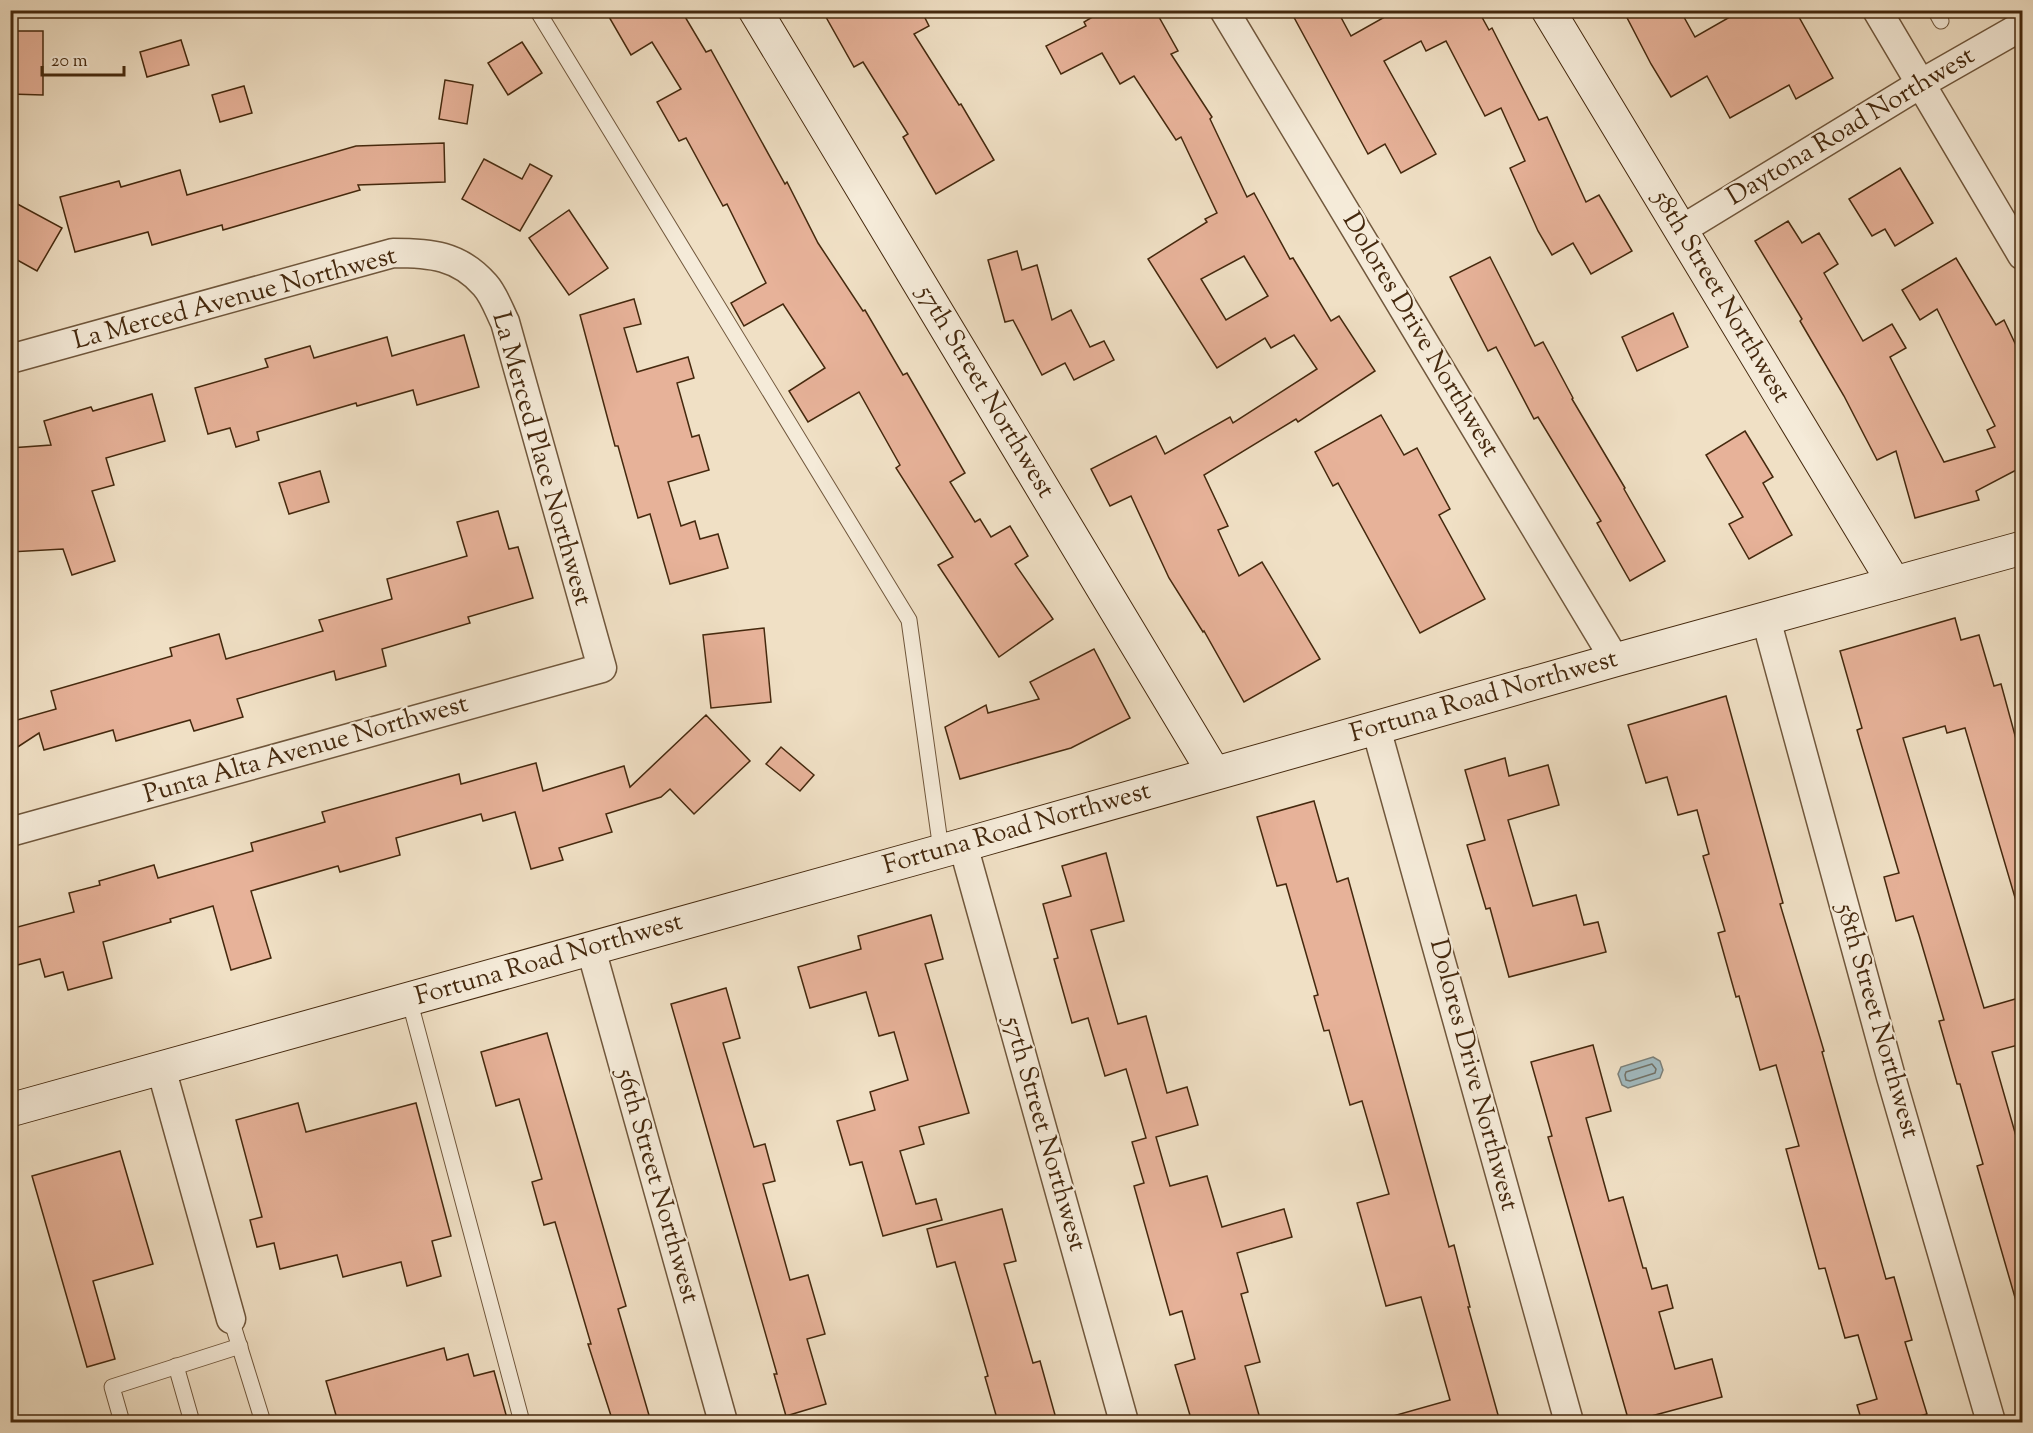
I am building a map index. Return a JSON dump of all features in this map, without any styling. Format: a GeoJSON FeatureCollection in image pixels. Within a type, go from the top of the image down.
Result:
{"type":"FeatureCollection","features":[{"type":"Feature","properties":{"kind":"street","name":"57th Street Northwest"},"geometry":{"type":"LineString","coordinates":[[755,10],[1214,773]]}},
{"type":"Feature","properties":{"kind":"street","name":"Dolores Drive Northwest"},"geometry":{"type":"LineString","coordinates":[[1224,10],[1615,660]]}},
{"type":"Feature","properties":{"kind":"street","name":"58th Street Northwest"},"geometry":{"type":"LineString","coordinates":[[1548,10],[1894,583]]}},
{"type":"Feature","properties":{"kind":"street"},"geometry":{"type":"LineString","coordinates":[[1877,10],[2022,255]]}},
{"type":"Feature","properties":{"kind":"street","name":"Daytona Road Northwest"},"geometry":{"type":"LineString","coordinates":[[1681,230],[1922,83],[2022,26]]}},
{"type":"Feature","properties":{"kind":"street","name":"La Merced Avenue Northwest"},"geometry":{"type":"LineString","coordinates":[[10,359],[393,253],[427,254],[460,263]]}},
{"type":"Feature","properties":{"kind":"street","name":"La Merced Place Northwest"},"geometry":{"type":"LineString","coordinates":[[460,263],[486,286],[505,322],[602,668]]}},
{"type":"Feature","properties":{"kind":"street","name":"Fortuna Road Northwest"},"geometry":{"type":"LineString","coordinates":[[10,1110],[2022,548]]}},
{"type":"Feature","properties":{"kind":"street","name":"58th Street Northwest"},"geometry":{"type":"LineString","coordinates":[[1766,619],[1892,1077],[1991,1422]]}},
{"type":"Feature","properties":{"kind":"street","name":"Punta Alta Avenue Northwest"},"geometry":{"type":"LineString","coordinates":[[10,832],[602,668]]}},
{"type":"Feature","properties":{"kind":"street","name":"Dolores Drive Northwest"},"geometry":{"type":"LineString","coordinates":[[1376,728],[1569,1422]]}},
{"type":"Feature","properties":{"kind":"street","name":"57th Street Northwest"},"geometry":{"type":"LineString","coordinates":[[952,848],[1124,1422]]}},
{"type":"Feature","properties":{"kind":"street","name":"56th Street Northwest"},"geometry":{"type":"LineString","coordinates":[[591,949],[723,1422]]}},
{"type":"Feature","properties":{"kind":"street"},"geometry":{"type":"LineString","coordinates":[[161,1068],[236,1332]]}},
{"type":"Feature","properties":{"kind":"lane"},"geometry":{"type":"LineString","coordinates":[[537,10],[909,620],[952,848]]}},
{"type":"Feature","properties":{"kind":"lane"},"geometry":{"type":"LineString","coordinates":[[409,999],[522,1422]]}},
{"type":"Feature","properties":{"kind":"lane"},"geometry":{"type":"LineString","coordinates":[[122,1422],[112,1387],[176,1366],[236,1332],[263,1422]]}},
{"type":"Feature","properties":{"kind":"lane"},"geometry":{"type":"LineString","coordinates":[[176,1366],[192,1422]]}},
{"type":"Feature","properties":{"kind":"water"},"geometry":{"type":"Polygon","coordinates":[[[1653,1057],[1660,1061],[1663,1070],[1660,1078],[1628,1088],[1622,1085],[1618,1074],[1621,1067],[1653,1057]]]}},
{"type":"Feature","properties":{"kind":"building"},"geometry":{"type":"Polygon","coordinates":[[[605,10],[681,10],[706,52],[711,50],[785,184],[787,182],[818,243],[863,311],[865,310],[903,375],[907,373],[965,473],[950,482],[975,522],[980,519],[991,537],[1010,526],[1028,556],[1015,564],[1053,619],[999,657],[938,565],[953,557],[896,468],[900,465],[859,392],[808,422],[789,391],[825,368],[783,304],[744,326],[731,303],[766,283],[727,204],[723,206],[686,138],[679,141],[657,102],[681,89],[652,42],[631,55],[605,10]]]}},
{"type":"Feature","properties":{"kind":"building"},"geometry":{"type":"Polygon","coordinates":[[[822,10],[921,10],[929,26],[914,34],[959,105],[961,104],[994,160],[936,194],[903,137],[908,134],[863,62],[854,67],[822,10]]]}},
{"type":"Feature","properties":{"kind":"building"},"geometry":{"type":"Polygon","coordinates":[[[1104,10],[1155,10],[1178,51],[1171,54],[1212,117],[1210,119],[1247,197],[1254,193],[1290,259],[1293,258],[1331,321],[1339,316],[1375,371],[1298,422],[1296,419],[1204,475],[1228,526],[1218,530],[1239,576],[1262,562],[1320,659],[1244,702],[1204,631],[1169,578],[1131,496],[1110,506],[1091,469],[1156,436],[1165,454],[1230,417],[1233,423],[1317,369],[1294,335],[1271,348],[1265,338],[1217,368],[1148,259],[1207,222],[1205,219],[1217,213],[1181,137],[1176,140],[1134,76],[1120,84],[1102,53],[1061,74],[1046,46],[1086,26],[1084,22],[1104,10]],[[1244,256],[1201,279],[1226,320],[1268,296],[1244,256]]]}},
{"type":"Feature","properties":{"kind":"building"},"geometry":{"type":"Polygon","coordinates":[[[1290,10],[1337,10],[1351,36],[1397,10],[1478,10],[1489,30],[1492,28],[1539,120],[1547,117],[1586,202],[1599,195],[1632,251],[1591,274],[1573,243],[1552,255],[1538,231],[1510,168],[1525,161],[1501,108],[1485,116],[1446,41],[1426,51],[1421,41],[1384,61],[1436,154],[1401,173],[1385,144],[1368,154],[1290,10]]]}},
{"type":"Feature","properties":{"kind":"building"},"geometry":{"type":"Polygon","coordinates":[[[1623,10],[1680,10],[1695,37],[1742,10],[1795,10],[1833,78],[1796,99],[1789,85],[1730,118],[1707,76],[1671,97],[1623,10]]]}},
{"type":"Feature","properties":{"kind":"building"},"geometry":{"type":"Polygon","coordinates":[[[10,31],[43,31],[43,95],[10,94],[10,31]]]}},
{"type":"Feature","properties":{"kind":"building"},"geometry":{"type":"Polygon","coordinates":[[[181,40],[189,65],[147,77],[140,52],[181,40]]]}},
{"type":"Feature","properties":{"kind":"building"},"geometry":{"type":"Polygon","coordinates":[[[522,42],[542,73],[508,95],[488,63],[522,42]]]}},
{"type":"Feature","properties":{"kind":"building"},"geometry":{"type":"Polygon","coordinates":[[[445,80],[473,85],[467,124],[439,119],[445,80]]]}},
{"type":"Feature","properties":{"kind":"building"},"geometry":{"type":"Polygon","coordinates":[[[244,86],[252,113],[220,122],[212,95],[244,86]]]}},
{"type":"Feature","properties":{"kind":"building"},"geometry":{"type":"Polygon","coordinates":[[[444,143],[445,182],[358,185],[360,190],[223,230],[222,225],[152,245],[148,232],[75,252],[60,197],[119,181],[121,187],[180,170],[187,195],[356,146],[444,143]]]}},
{"type":"Feature","properties":{"kind":"building"},"geometry":{"type":"Polygon","coordinates":[[[484,159],[522,179],[530,164],[552,176],[520,231],[462,199],[484,159]]]}},
{"type":"Feature","properties":{"kind":"building"},"geometry":{"type":"Polygon","coordinates":[[[1900,168],[1933,223],[1895,246],[1885,229],[1872,236],[1849,199],[1900,168]]]}},
{"type":"Feature","properties":{"kind":"building"},"geometry":{"type":"Polygon","coordinates":[[[10,200],[62,228],[37,271],[10,256],[10,200]]]}},
{"type":"Feature","properties":{"kind":"building"},"geometry":{"type":"Polygon","coordinates":[[[569,210],[608,268],[569,295],[529,238],[569,210]]]}},
{"type":"Feature","properties":{"kind":"building"},"geometry":{"type":"Polygon","coordinates":[[[1788,221],[1802,243],[1819,233],[1838,264],[1824,273],[1863,341],[1892,324],[1906,348],[1890,357],[1944,462],[1995,447],[1987,430],[1995,426],[1937,309],[1920,320],[1902,290],[1956,258],[1996,325],[2004,320],[2022,358],[2022,467],[1976,491],[1979,500],[1915,518],[1896,451],[1877,460],[1844,396],[1800,321],[1802,319],[1755,241],[1788,221]]]}},
{"type":"Feature","properties":{"kind":"building"},"geometry":{"type":"Polygon","coordinates":[[[1017,251],[1022,270],[1037,265],[1052,320],[1071,310],[1090,347],[1104,341],[1114,360],[1074,380],[1065,363],[1042,375],[1013,320],[1005,322],[988,260],[1017,251]]]}},
{"type":"Feature","properties":{"kind":"building"},"geometry":{"type":"Polygon","coordinates":[[[1490,257],[1535,346],[1543,342],[1572,399],[1665,561],[1630,581],[1597,523],[1601,521],[1538,417],[1534,419],[1496,347],[1488,351],[1450,277],[1490,257]]]}},
{"type":"Feature","properties":{"kind":"building"},"geometry":{"type":"Polygon","coordinates":[[[634,299],[641,324],[624,328],[637,372],[688,357],[694,378],[677,383],[692,437],[699,435],[709,470],[668,482],[681,526],[695,521],[700,539],[718,534],[728,568],[670,584],[650,514],[638,518],[618,446],[615,446],[580,315],[634,299]]]}},
{"type":"Feature","properties":{"kind":"building"},"geometry":{"type":"Polygon","coordinates":[[[1673,313],[1688,347],[1637,371],[1622,337],[1673,313]]]}},
{"type":"Feature","properties":{"kind":"building"},"geometry":{"type":"Polygon","coordinates":[[[464,335],[479,387],[417,405],[413,390],[357,406],[356,403],[257,432],[259,440],[236,447],[230,428],[208,434],[195,388],[268,367],[265,359],[310,346],[314,358],[387,337],[392,356],[464,335]]]}},
{"type":"Feature","properties":{"kind":"building"},"geometry":{"type":"Polygon","coordinates":[[[152,394],[165,441],[106,458],[114,485],[92,491],[115,561],[72,575],[63,549],[10,552],[10,448],[51,445],[44,421],[91,407],[93,411],[152,394]]]}},
{"type":"Feature","properties":{"kind":"building"},"geometry":{"type":"Polygon","coordinates":[[[1381,415],[1404,455],[1417,448],[1450,509],[1439,515],[1485,599],[1420,633],[1338,483],[1333,486],[1315,452],[1381,415]]]}},
{"type":"Feature","properties":{"kind":"building"},"geometry":{"type":"Polygon","coordinates":[[[1745,431],[1773,477],[1763,483],[1792,535],[1749,559],[1729,524],[1743,517],[1706,455],[1745,431]]]}},
{"type":"Feature","properties":{"kind":"building"},"geometry":{"type":"Polygon","coordinates":[[[320,471],[329,502],[289,514],[279,483],[320,471]]]}},
{"type":"Feature","properties":{"kind":"building"},"geometry":{"type":"Polygon","coordinates":[[[498,511],[509,549],[518,547],[533,598],[468,617],[470,623],[382,649],[386,666],[336,680],[334,671],[237,699],[243,717],[194,731],[190,720],[116,741],[113,730],[44,750],[39,733],[10,752],[10,722],[56,709],[51,691],[172,656],[170,648],[219,634],[226,659],[323,631],[319,620],[392,599],[387,579],[467,556],[457,522],[498,511]]]}},
{"type":"Feature","properties":{"kind":"building"},"geometry":{"type":"Polygon","coordinates":[[[1955,618],[1961,640],[1979,635],[1994,686],[2001,684],[2022,761],[2022,900],[2016,901],[1965,728],[1947,733],[1945,726],[1903,738],[1984,1008],[2022,997],[2022,1044],[1992,1052],[2022,1157],[2022,1300],[2016,1301],[1977,1166],[1983,1164],[1939,1021],[1944,1020],[1919,935],[1913,916],[1896,921],[1884,877],[1899,873],[1857,730],[1862,728],[1840,651],[1955,618]]]}},
{"type":"Feature","properties":{"kind":"building"},"geometry":{"type":"Polygon","coordinates":[[[764,628],[771,702],[711,708],[703,635],[764,628]]]}},
{"type":"Feature","properties":{"kind":"building"},"geometry":{"type":"Polygon","coordinates":[[[1094,649],[1130,718],[1071,748],[960,779],[945,727],[986,705],[988,713],[1039,699],[1030,682],[1094,649]]]}},
{"type":"Feature","properties":{"kind":"building"},"geometry":{"type":"Polygon","coordinates":[[[1726,696],[1783,903],[1780,904],[1824,1051],[1822,1052],[1886,1279],[1894,1277],[1912,1340],[1905,1342],[1927,1414],[1898,1422],[1862,1422],[1857,1405],[1877,1399],[1858,1335],[1845,1338],[1825,1268],[1819,1269],[1786,1149],[1799,1146],[1776,1065],[1760,1070],[1739,996],[1736,997],[1718,933],[1725,931],[1703,856],[1709,854],[1697,810],[1678,815],[1667,777],[1646,783],[1628,725],[1726,696]]]}},
{"type":"Feature","properties":{"kind":"building"},"geometry":{"type":"Polygon","coordinates":[[[706,715],[750,761],[694,814],[670,789],[661,797],[606,814],[612,832],[559,848],[563,860],[531,869],[515,812],[483,821],[481,814],[396,838],[400,855],[340,872],[338,866],[251,891],[271,958],[231,970],[213,906],[170,919],[171,922],[103,942],[112,978],[68,990],[63,972],[45,977],[40,959],[10,967],[10,929],[74,912],[69,893],[100,885],[99,881],[154,865],[158,878],[253,851],[251,843],[325,822],[322,812],[459,774],[461,784],[536,763],[543,791],[624,766],[630,787],[706,715]]]}},
{"type":"Feature","properties":{"kind":"building"},"geometry":{"type":"Polygon","coordinates":[[[781,747],[814,775],[800,791],[766,764],[781,747]]]}},
{"type":"Feature","properties":{"kind":"building"},"geometry":{"type":"Polygon","coordinates":[[[1505,758],[1509,776],[1548,765],[1559,805],[1508,820],[1533,906],[1576,895],[1584,925],[1598,922],[1606,952],[1509,977],[1490,908],[1486,909],[1467,845],[1485,840],[1465,770],[1505,758]]]}},
{"type":"Feature","properties":{"kind":"building"},"geometry":{"type":"Polygon","coordinates":[[[1314,801],[1337,882],[1348,878],[1449,1247],[1454,1245],[1470,1307],[1468,1307],[1500,1422],[1394,1422],[1393,1416],[1450,1400],[1421,1297],[1386,1306],[1357,1203],[1389,1194],[1362,1101],[1350,1105],[1329,1030],[1324,1031],[1314,996],[1318,995],[1286,884],[1277,886],[1257,817],[1314,801]]]}},
{"type":"Feature","properties":{"kind":"building"},"geometry":{"type":"Polygon","coordinates":[[[1106,853],[1124,921],[1091,930],[1118,1024],[1146,1016],[1167,1093],[1187,1087],[1198,1125],[1156,1137],[1170,1186],[1207,1176],[1222,1227],[1284,1209],[1292,1237],[1237,1253],[1248,1292],[1241,1294],[1260,1362],[1245,1366],[1261,1422],[1192,1422],[1175,1365],[1195,1359],[1182,1311],[1170,1315],[1134,1186],[1144,1183],[1132,1142],[1146,1138],[1126,1069],[1105,1076],[1088,1018],[1072,1023],[1054,959],[1058,958],[1043,904],[1071,896],[1062,866],[1106,853]]]}},
{"type":"Feature","properties":{"kind":"building"},"geometry":{"type":"Polygon","coordinates":[[[931,915],[943,959],[925,964],[969,1113],[919,1127],[924,1144],[900,1151],[916,1204],[936,1199],[942,1220],[883,1236],[862,1162],[850,1165],[837,1121],[875,1110],[870,1092],[908,1080],[894,1032],[879,1036],[866,992],[810,1008],[798,967],[861,949],[858,936],[931,915]]]}},
{"type":"Feature","properties":{"kind":"building"},"geometry":{"type":"Polygon","coordinates":[[[726,988],[740,1038],[723,1043],[754,1147],[765,1144],[775,1181],[763,1184],[790,1280],[808,1275],[825,1334],[807,1339],[826,1404],[786,1416],[774,1374],[777,1374],[671,1004],[726,988]]]}},
{"type":"Feature","properties":{"kind":"building"},"geometry":{"type":"Polygon","coordinates":[[[547,1033],[626,1306],[618,1309],[651,1422],[613,1422],[588,1344],[591,1344],[555,1222],[544,1225],[532,1182],[542,1179],[519,1099],[496,1106],[481,1052],[547,1033]]]}},
{"type":"Feature","properties":{"kind":"building"},"geometry":{"type":"Polygon","coordinates":[[[1593,1045],[1611,1111],[1586,1118],[1609,1201],[1623,1197],[1643,1268],[1646,1268],[1652,1289],[1667,1285],[1673,1308],[1659,1312],[1675,1369],[1712,1359],[1722,1397],[1629,1422],[1548,1137],[1552,1136],[1531,1062],[1593,1045]]]}},
{"type":"Feature","properties":{"kind":"building"},"geometry":{"type":"Polygon","coordinates":[[[298,1103],[306,1132],[416,1103],[451,1236],[432,1241],[441,1276],[407,1286],[401,1262],[343,1277],[337,1255],[280,1269],[274,1243],[257,1247],[250,1220],[262,1217],[236,1120],[298,1103]]]}},
{"type":"Feature","properties":{"kind":"building"},"geometry":{"type":"Polygon","coordinates":[[[120,1151],[153,1264],[93,1281],[115,1359],[87,1367],[32,1176],[120,1151]]]}},
{"type":"Feature","properties":{"kind":"building"},"geometry":{"type":"Polygon","coordinates":[[[1002,1209],[1016,1261],[1004,1264],[1033,1363],[1040,1361],[1057,1422],[998,1422],[985,1377],[988,1376],[955,1262],[937,1267],[927,1229],[1002,1209]]]}},
{"type":"Feature","properties":{"kind":"building"},"geometry":{"type":"Polygon","coordinates":[[[444,1348],[447,1360],[468,1354],[474,1376],[494,1371],[508,1422],[338,1422],[326,1381],[444,1348]]]}}]}
